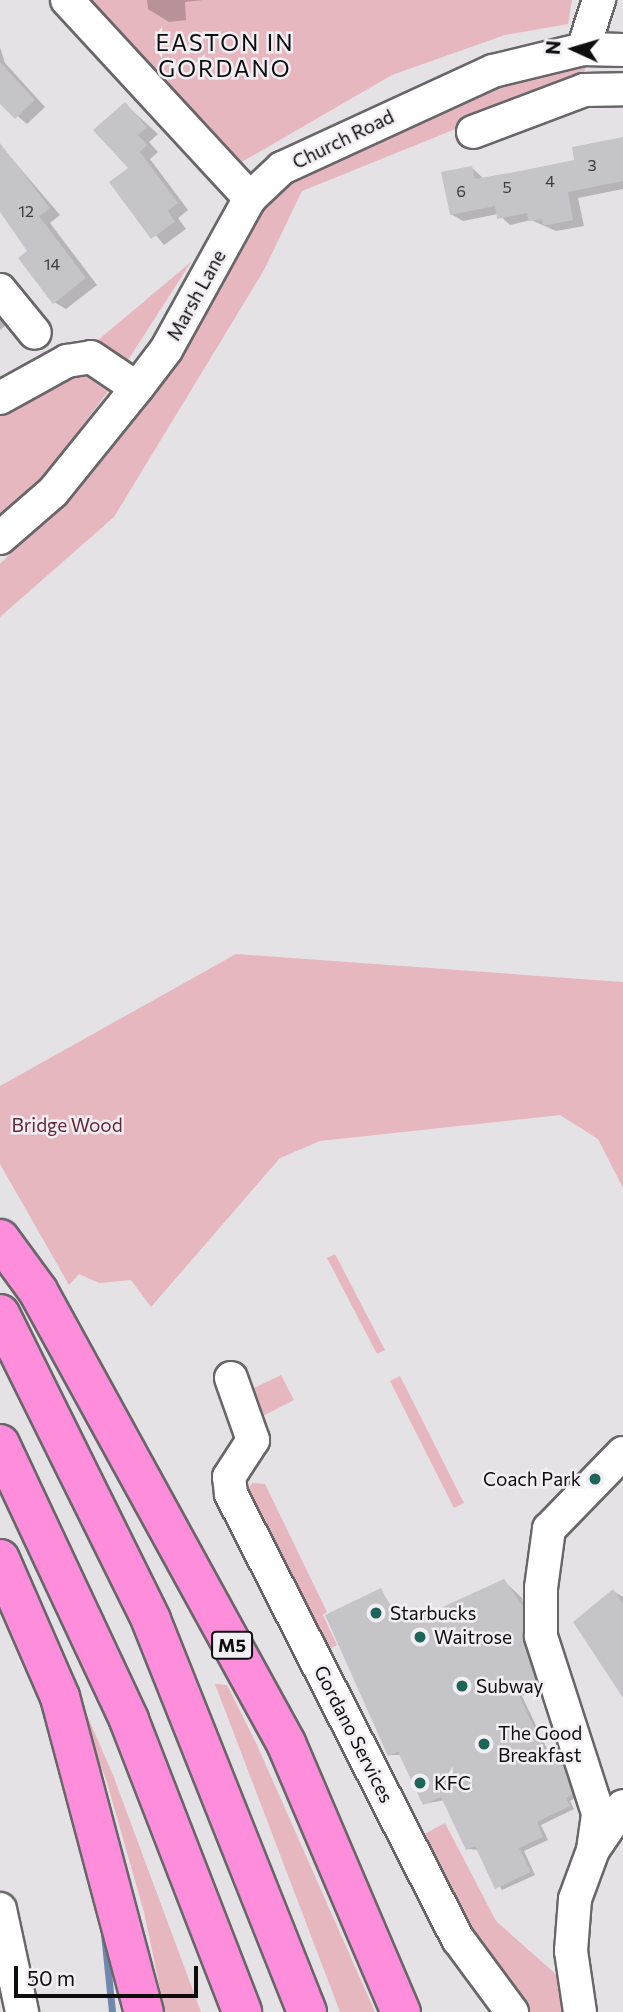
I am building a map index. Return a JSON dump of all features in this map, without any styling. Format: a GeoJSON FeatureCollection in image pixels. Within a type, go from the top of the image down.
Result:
{"type":"FeatureCollection","features":[{"type":"Feature","properties":{"kind":"highway","name":"M5"},"geometry":{"type":"LineString","coordinates":[[0,1240],[38,1291],[286,1743],[401,2012]]}},
{"type":"Feature","properties":{"kind":"highway"},"geometry":{"type":"LineString","coordinates":[[0,1314],[151,1620],[307,2012]]}},
{"type":"Feature","properties":{"kind":"highway"},"geometry":{"type":"LineString","coordinates":[[0,1444],[129,1720],[242,2012]]}},
{"type":"Feature","properties":{"kind":"highway"},"geometry":{"type":"LineString","coordinates":[[0,1559],[60,1697],[144,2012]]}},
{"type":"Feature","properties":{"kind":"street"},"geometry":{"type":"LineString","coordinates":[[67,0],[250,198]]}},
{"type":"Feature","properties":{"kind":"street"},"geometry":{"type":"LineString","coordinates":[[583,49],[599,0]]}},
{"type":"Feature","properties":{"kind":"street","name":"Church Road"},"geometry":{"type":"LineString","coordinates":[[250,198],[282,168],[375,122],[493,71],[583,49],[623,50]]}},
{"type":"Feature","properties":{"kind":"street"},"geometry":{"type":"LineString","coordinates":[[485,135],[584,89],[623,89]]}},
{"type":"Feature","properties":{"kind":"street","name":"Marsh Lane"},"geometry":{"type":"LineString","coordinates":[[0,538],[53,492],[166,350],[250,198]]}},
{"type":"Feature","properties":{"kind":"street"},"geometry":{"type":"LineString","coordinates":[[0,290],[35,333]]}},
{"type":"Feature","properties":{"kind":"street"},"geometry":{"type":"LineString","coordinates":[[0,398],[67,361],[91,357],[137,388]]}},
{"type":"Feature","properties":{"kind":"street","name":"Gordano Services"},"geometry":{"type":"LineString","coordinates":[[231,1378],[250,1422],[249,1450],[229,1477],[231,1494],[458,1939],[512,2012]]}},
{"type":"Feature","properties":{"kind":"street"},"geometry":{"type":"LineString","coordinates":[[580,2012],[571,1951],[575,1899],[593,1850],[598,1813],[541,1636],[541,1588],[550,1529],[623,1453]]}},
{"type":"Feature","properties":{"kind":"street"},"geometry":{"type":"LineString","coordinates":[[593,1850],[623,1806]]}},
{"type":"Feature","properties":{"kind":"street"},"geometry":{"type":"LineString","coordinates":[[0,1909],[22,2012]]}},
{"type":"Feature","properties":{"kind":"green space"},"geometry":{"type":"Polygon","coordinates":[[[82,0],[572,0],[568,24],[505,35],[392,75],[240,163],[82,0]]]}},
{"type":"Feature","properties":{"kind":"green space"},"geometry":{"type":"Polygon","coordinates":[[[580,56],[586,67],[582,78],[302,191],[264,270],[114,517],[0,617],[0,564],[67,499],[271,192],[384,126],[580,56]]]}},
{"type":"Feature","properties":{"kind":"green space"},"geometry":{"type":"Polygon","coordinates":[[[191,262],[107,393],[43,478],[0,514],[0,403],[66,367],[191,262]]]}},
{"type":"Feature","properties":{"kind":"green space","name":"Bridge Wood"},"geometry":{"type":"Polygon","coordinates":[[[236,954],[623,982],[623,1188],[598,1139],[560,1115],[320,1141],[280,1158],[151,1307],[131,1280],[99,1283],[79,1274],[69,1285],[0,1164],[0,1086],[236,954]]]}},
{"type":"Feature","properties":{"kind":"green space"},"geometry":{"type":"Polygon","coordinates":[[[335,1254],[385,1350],[377,1354],[327,1258],[335,1254]]]}},
{"type":"Feature","properties":{"kind":"green space"},"geometry":{"type":"Polygon","coordinates":[[[281,1375],[294,1400],[263,1416],[250,1390],[281,1375]]]}},
{"type":"Feature","properties":{"kind":"green space"},"geometry":{"type":"Polygon","coordinates":[[[400,1376],[464,1503],[454,1508],[390,1381],[400,1376]]]}},
{"type":"Feature","properties":{"kind":"green space"},"geometry":{"type":"Polygon","coordinates":[[[252,1483],[265,1484],[327,1612],[323,1615],[337,1645],[325,1651],[246,1492],[252,1483]]]}},
{"type":"Feature","properties":{"kind":"green space"},"geometry":{"type":"Polygon","coordinates":[[[215,1684],[227,1685],[257,1745],[375,2012],[340,2012],[215,1684]]]}},
{"type":"Feature","properties":{"kind":"green space"},"geometry":{"type":"Polygon","coordinates":[[[77,1692],[113,1775],[201,2012],[165,2012],[144,1912],[106,1779],[73,1697],[77,1692]]]}},
{"type":"Feature","properties":{"kind":"green space"},"geometry":{"type":"Polygon","coordinates":[[[445,1823],[496,1921],[558,1976],[566,2012],[523,2012],[513,2001],[415,1839],[445,1823]]]}},
{"type":"Feature","properties":{"kind":"building"},"geometry":{"type":"Polygon","coordinates":[[[0,62],[35,100],[15,119],[0,104],[0,62]]]}},
{"type":"Feature","properties":{"kind":"building"},"geometry":{"type":"Polygon","coordinates":[[[125,102],[147,127],[138,135],[147,145],[140,152],[178,203],[168,211],[175,222],[151,239],[109,182],[128,168],[93,130],[125,102]]]}},
{"type":"Feature","properties":{"kind":"building"},"geometry":{"type":"Polygon","coordinates":[[[623,137],[623,181],[568,192],[573,220],[543,226],[542,219],[529,221],[527,213],[497,219],[495,206],[450,215],[441,172],[472,166],[475,179],[520,171],[574,160],[572,147],[623,137]]]}},
{"type":"Feature","properties":{"kind":"building"},"geometry":{"type":"Polygon","coordinates":[[[0,143],[50,208],[39,216],[86,278],[53,304],[18,258],[27,251],[0,212],[0,143]]]}},
{"type":"Feature","properties":{"kind":"building"},"geometry":{"type":"Polygon","coordinates":[[[504,1579],[523,1606],[523,1641],[537,1685],[518,1693],[545,1751],[557,1745],[573,1794],[566,1798],[570,1806],[537,1822],[543,1837],[519,1848],[531,1872],[495,1889],[475,1846],[466,1850],[441,1797],[423,1805],[398,1752],[388,1756],[325,1615],[381,1588],[397,1620],[422,1608],[425,1615],[504,1579]]]}},
{"type":"Feature","properties":{"kind":"building"},"geometry":{"type":"Polygon","coordinates":[[[613,1589],[623,1604],[623,1698],[573,1622],[613,1589]]]}},
{"type":"Feature","properties":{"kind":"waterway"},"geometry":{"type":"LineString","coordinates":[[104,1934],[112,2012]]}},
{"type":"Feature","properties":{"kind":"place","name":"Coach Park"},"geometry":{"type":"Point","coordinates":[595,1479]}},
{"type":"Feature","properties":{"kind":"place","name":"Starbucks"},"geometry":{"type":"Point","coordinates":[376,1613]}},
{"type":"Feature","properties":{"kind":"place","name":"Waitrose"},"geometry":{"type":"Point","coordinates":[420,1637]}},
{"type":"Feature","properties":{"kind":"place","name":"Subway"},"geometry":{"type":"Point","coordinates":[462,1686]}},
{"type":"Feature","properties":{"kind":"place","name":"The Good Breakfast"},"geometry":{"type":"Point","coordinates":[484,1744]}},
{"type":"Feature","properties":{"kind":"place","name":"KFC"},"geometry":{"type":"Point","coordinates":[420,1783]}},
{"type":"Feature","properties":{"kind":"district","name":"EASTON IN GORDANO"},"geometry":{"type":"Point","coordinates":[225,55]}}]}
